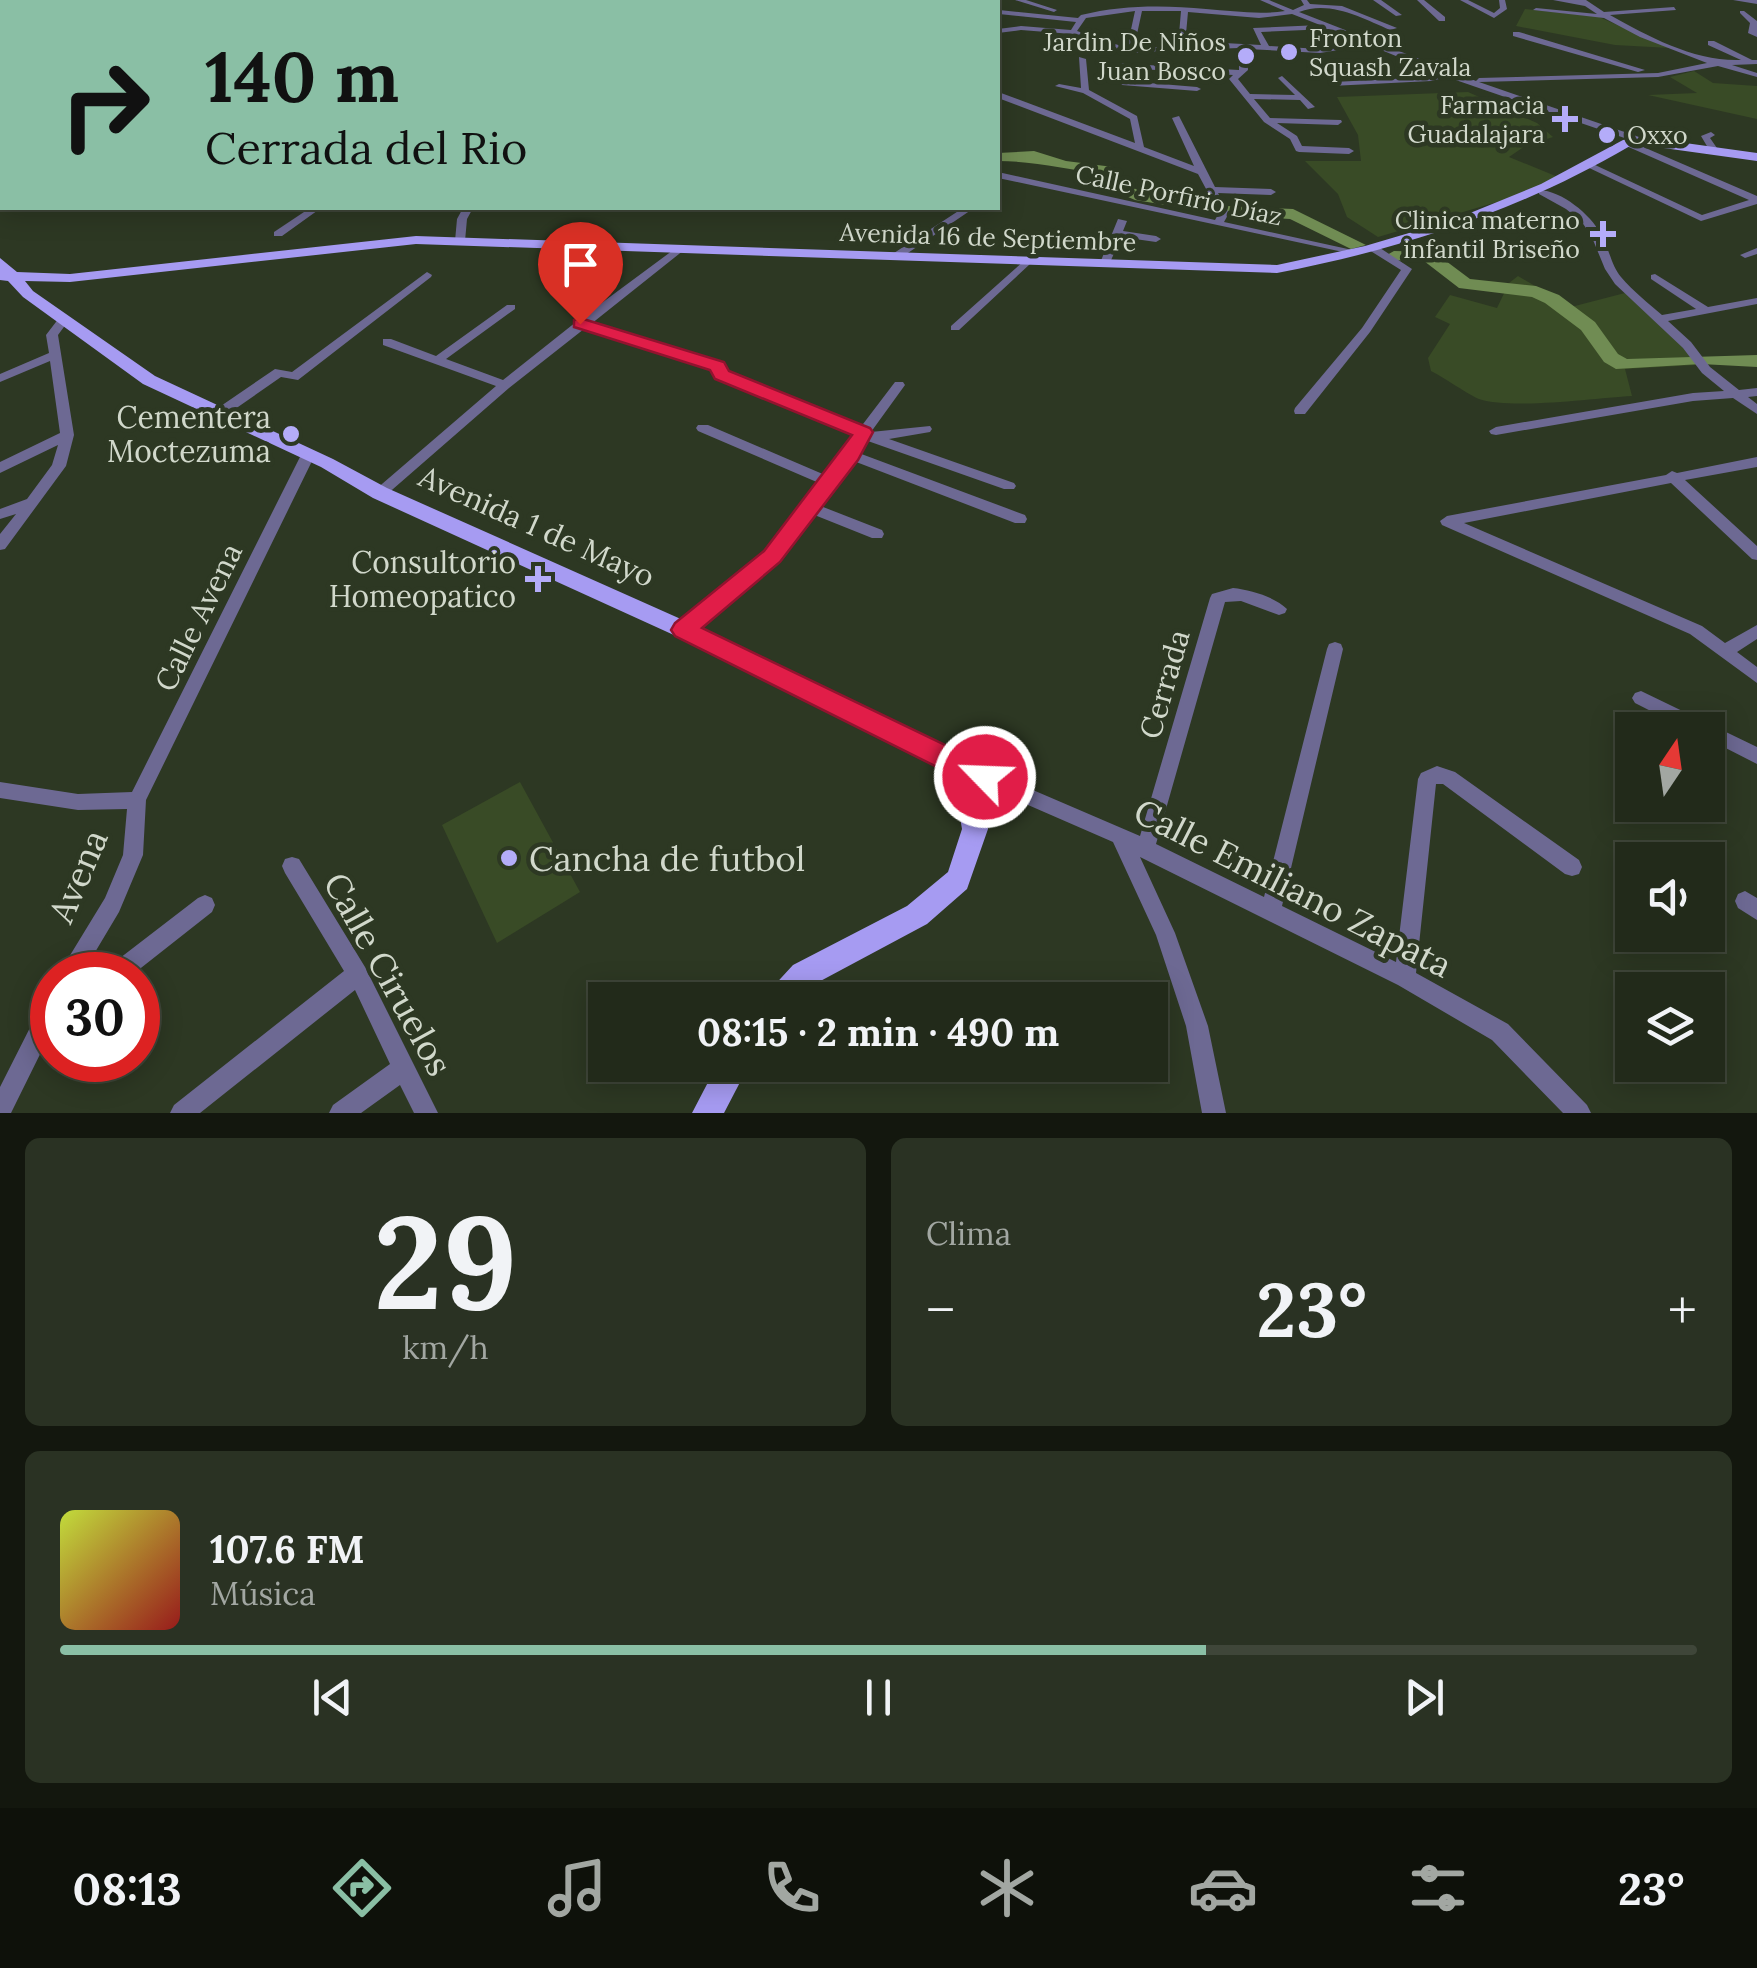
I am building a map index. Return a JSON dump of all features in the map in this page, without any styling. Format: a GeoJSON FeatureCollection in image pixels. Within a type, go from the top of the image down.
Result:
{"type":"FeatureCollection","features":[{"type":"Feature","properties":{"kind":"main road","name":"Avenida 16 de Septiembre"},"geometry":{"type":"LineString","coordinates":[[7,278],[70,278],[377,242],[460,241],[1277,269],[1372,248],[1542,192],[1627,144],[1642,141],[1757,157]]}},
{"type":"Feature","properties":{"kind":"main road","name":"Avenida 1 de Mayo"},"geometry":{"type":"LineString","coordinates":[[0,262],[7,278],[149,380],[307,457],[327,463],[380,493],[684,630],[951,762]]}},
{"type":"Feature","properties":{"kind":"main road"},"geometry":{"type":"LineString","coordinates":[[35,299],[70,278]]}},
{"type":"Feature","properties":{"kind":"main road"},"geometry":{"type":"LineString","coordinates":[[35,299],[50,279]]}},
{"type":"Feature","properties":{"kind":"main road"},"geometry":{"type":"LineString","coordinates":[[797,982],[917,915],[958,880],[975,829],[968,792],[951,762]]}},
{"type":"Feature","properties":{"kind":"main road"},"geometry":{"type":"LineString","coordinates":[[701,1111],[722,1082]]}},
{"type":"Feature","properties":{"kind":"street"},"geometry":{"type":"LineString","coordinates":[[1018,0],[1080,18]]}},
{"type":"Feature","properties":{"kind":"street"},"geometry":{"type":"LineString","coordinates":[[1263,0],[1448,74],[1642,141]]}},
{"type":"Feature","properties":{"kind":"street"},"geometry":{"type":"LineString","coordinates":[[1420,0],[1442,19]]}},
{"type":"Feature","properties":{"kind":"street"},"geometry":{"type":"LineString","coordinates":[[1462,0],[1494,16],[1504,10],[1502,0]]}},
{"type":"Feature","properties":{"kind":"street"},"geometry":{"type":"LineString","coordinates":[[1556,0],[1584,2],[1600,15],[1713,64],[1757,76]]}},
{"type":"Feature","properties":{"kind":"street"},"geometry":{"type":"LineString","coordinates":[[1638,0],[1654,8]]}},
{"type":"Feature","properties":{"kind":"street"},"geometry":{"type":"LineString","coordinates":[[1736,0],[1756,7]]}},
{"type":"Feature","properties":{"kind":"street"},"geometry":{"type":"LineString","coordinates":[[1000,12],[1080,18],[1112,4],[1139,10],[1185,10],[1242,17],[1297,12],[1306,3],[1339,4],[1394,28]]}},
{"type":"Feature","properties":{"kind":"street"},"geometry":{"type":"LineString","coordinates":[[1379,3],[1398,15]]}},
{"type":"Feature","properties":{"kind":"street"},"geometry":{"type":"LineString","coordinates":[[1536,10],[1600,15],[1674,9]]}},
{"type":"Feature","properties":{"kind":"street"},"geometry":{"type":"LineString","coordinates":[[1130,51],[1139,10]]}},
{"type":"Feature","properties":{"kind":"street"},"geometry":{"type":"LineString","coordinates":[[1181,51],[1185,10]]}},
{"type":"Feature","properties":{"kind":"street"},"geometry":{"type":"LineString","coordinates":[[1742,12],[1754,22],[1752,33],[1757,35]]}},
{"type":"Feature","properties":{"kind":"street"},"geometry":{"type":"LineString","coordinates":[[1073,32],[1080,18]]}},
{"type":"Feature","properties":{"kind":"street"},"geometry":{"type":"LineString","coordinates":[[1000,21],[1021,28]]}},
{"type":"Feature","properties":{"kind":"street"},"geometry":{"type":"LineString","coordinates":[[1267,48],[1256,30],[1332,27]]}},
{"type":"Feature","properties":{"kind":"street"},"geometry":{"type":"LineString","coordinates":[[1000,31],[1021,28],[1073,32],[1130,51],[1243,46],[1320,50],[1369,43]]}},
{"type":"Feature","properties":{"kind":"street"},"geometry":{"type":"LineString","coordinates":[[1516,34],[1658,75]]}},
{"type":"Feature","properties":{"kind":"street"},"geometry":{"type":"LineString","coordinates":[[1711,43],[1754,62]]}},
{"type":"Feature","properties":{"kind":"street"},"geometry":{"type":"LineString","coordinates":[[1599,60],[1612,45]]}},
{"type":"Feature","properties":{"kind":"street"},"geometry":{"type":"LineString","coordinates":[[1243,46],[1244,70],[1233,79],[1267,120],[1294,138],[1299,148],[1349,152]]}},
{"type":"Feature","properties":{"kind":"street"},"geometry":{"type":"LineString","coordinates":[[1082,59],[1084,91]]}},
{"type":"Feature","properties":{"kind":"street"},"geometry":{"type":"LineString","coordinates":[[1465,80],[1658,75],[1713,64],[1754,62]]}},
{"type":"Feature","properties":{"kind":"street"},"geometry":{"type":"LineString","coordinates":[[1110,65],[1240,74]]}},
{"type":"Feature","properties":{"kind":"street"},"geometry":{"type":"LineString","coordinates":[[1148,68],[1155,88]]}},
{"type":"Feature","properties":{"kind":"street"},"geometry":{"type":"LineString","coordinates":[[1334,84],[1430,80],[1448,74]]}},
{"type":"Feature","properties":{"kind":"street"},"geometry":{"type":"LineString","coordinates":[[1282,78],[1311,108]]}},
{"type":"Feature","properties":{"kind":"street"},"geometry":{"type":"LineString","coordinates":[[1124,83],[1198,89]]}},
{"type":"Feature","properties":{"kind":"street"},"geometry":{"type":"LineString","coordinates":[[1059,86],[1084,91],[1134,118],[1140,148]]}},
{"type":"Feature","properties":{"kind":"street"},"geometry":{"type":"LineString","coordinates":[[1000,96],[1202,172]]}},
{"type":"Feature","properties":{"kind":"street"},"geometry":{"type":"LineString","coordinates":[[1250,96],[1302,98]]}},
{"type":"Feature","properties":{"kind":"street"},"geometry":{"type":"LineString","coordinates":[[1176,118],[1224,212],[1218,224]]}},
{"type":"Feature","properties":{"kind":"street"},"geometry":{"type":"LineString","coordinates":[[1267,120],[1338,122]]}},
{"type":"Feature","properties":{"kind":"street"},"geometry":{"type":"LineString","coordinates":[[1710,135],[1706,136],[1714,151]]}},
{"type":"Feature","properties":{"kind":"street"},"geometry":{"type":"LineString","coordinates":[[1627,144],[1757,201]]}},
{"type":"Feature","properties":{"kind":"street"},"geometry":{"type":"LineString","coordinates":[[1590,166],[1700,218],[1757,201]]}},
{"type":"Feature","properties":{"kind":"street","name":"Calle Porfirio Díaz"},"geometry":{"type":"LineString","coordinates":[[1000,176],[1353,253]]}},
{"type":"Feature","properties":{"kind":"street"},"geometry":{"type":"LineString","coordinates":[[1215,190],[1271,192]]}},
{"type":"Feature","properties":{"kind":"street"},"geometry":{"type":"LineString","coordinates":[[1542,192],[1572,207],[1588,222],[1609,270],[1687,344],[1706,370],[1757,410]]}},
{"type":"Feature","properties":{"kind":"street"},"geometry":{"type":"LineString","coordinates":[[278,234],[313,210]]}},
{"type":"Feature","properties":{"kind":"street"},"geometry":{"type":"LineString","coordinates":[[460,241],[467,210]]}},
{"type":"Feature","properties":{"kind":"street"},"geometry":{"type":"LineString","coordinates":[[898,255],[966,210]]}},
{"type":"Feature","properties":{"kind":"street"},"geometry":{"type":"LineString","coordinates":[[1105,262],[1122,221]]}},
{"type":"Feature","properties":{"kind":"street"},"geometry":{"type":"LineString","coordinates":[[1119,234],[1156,240]]}},
{"type":"Feature","properties":{"kind":"street"},"geometry":{"type":"LineString","coordinates":[[380,493],[505,385],[680,248]]}},
{"type":"Feature","properties":{"kind":"street"},"geometry":{"type":"LineString","coordinates":[[1300,411],[1366,330],[1407,269],[1372,248]]}},
{"type":"Feature","properties":{"kind":"street"},"geometry":{"type":"LineString","coordinates":[[955,328],[1026,262]]}},
{"type":"Feature","properties":{"kind":"street"},"geometry":{"type":"LineString","coordinates":[[220,414],[279,372],[294,377],[427,275]]}},
{"type":"Feature","properties":{"kind":"street"},"geometry":{"type":"LineString","coordinates":[[1655,277],[1705,310]]}},
{"type":"Feature","properties":{"kind":"street"},"geometry":{"type":"LineString","coordinates":[[1661,318],[1757,301]]}},
{"type":"Feature","properties":{"kind":"street"},"geometry":{"type":"LineString","coordinates":[[436,361],[511,307]]}},
{"type":"Feature","properties":{"kind":"street"},"geometry":{"type":"LineString","coordinates":[[0,544],[59,466],[66,435],[52,334],[63,320]]}},
{"type":"Feature","properties":{"kind":"street"},"geometry":{"type":"LineString","coordinates":[[580,324],[717,366],[722,375],[868,435],[1008,486]]}},
{"type":"Feature","properties":{"kind":"street"},"geometry":{"type":"LineString","coordinates":[[387,342],[505,385]]}},
{"type":"Feature","properties":{"kind":"street"},"geometry":{"type":"LineString","coordinates":[[0,378],[55,355]]}},
{"type":"Feature","properties":{"kind":"street"},"geometry":{"type":"LineString","coordinates":[[684,630],[772,556],[868,435],[899,385]]}},
{"type":"Feature","properties":{"kind":"street"},"geometry":{"type":"LineString","coordinates":[[1496,431],[1732,392],[1757,392]]}},
{"type":"Feature","properties":{"kind":"street"},"geometry":{"type":"LineString","coordinates":[[702,428],[830,482]]}},
{"type":"Feature","properties":{"kind":"street"},"geometry":{"type":"LineString","coordinates":[[868,435],[924,429]]}},
{"type":"Feature","properties":{"kind":"street"},"geometry":{"type":"LineString","coordinates":[[0,468],[66,435]]}},
{"type":"Feature","properties":{"kind":"street"},"geometry":{"type":"LineString","coordinates":[[850,455],[1020,519]]}},
{"type":"Feature","properties":{"kind":"street","name":"Calle Avena"},"geometry":{"type":"LineString","coordinates":[[136,807],[307,457]]}},
{"type":"Feature","properties":{"kind":"street"},"geometry":{"type":"LineString","coordinates":[[1757,462],[1448,521],[1696,630],[1757,676]]}},
{"type":"Feature","properties":{"kind":"street"},"geometry":{"type":"LineString","coordinates":[[1672,476],[1757,556]]}},
{"type":"Feature","properties":{"kind":"street"},"geometry":{"type":"LineString","coordinates":[[0,514],[33,502]]}},
{"type":"Feature","properties":{"kind":"street"},"geometry":{"type":"LineString","coordinates":[[808,507],[877,534]]}},
{"type":"Feature","properties":{"kind":"street","name":"Cerrada"},"geometry":{"type":"LineString","coordinates":[[1145,850],[1218,598],[1227,592],[1238,594],[1279,610]]}},
{"type":"Feature","properties":{"kind":"street"},"geometry":{"type":"LineString","coordinates":[[1727,650],[1757,631]]}},
{"type":"Feature","properties":{"kind":"street"},"geometry":{"type":"LineString","coordinates":[[1271,910],[1335,650]]}},
{"type":"Feature","properties":{"kind":"street"},"geometry":{"type":"LineString","coordinates":[[1641,698],[1669,712]]}},
{"type":"Feature","properties":{"kind":"street"},"geometry":{"type":"LineString","coordinates":[[1725,740],[1757,756]]}},
{"type":"Feature","properties":{"kind":"street","name":"Calle Emiliano Zapata"},"geometry":{"type":"LineString","coordinates":[[951,762],[1120,836],[1405,978],[1500,1032],[1579,1113]]}},
{"type":"Feature","properties":{"kind":"street"},"geometry":{"type":"LineString","coordinates":[[1405,978],[1427,779],[1437,774],[1449,778],[1572,866]]}},
{"type":"Feature","properties":{"kind":"street"},"geometry":{"type":"LineString","coordinates":[[0,790],[136,807]]}},
{"type":"Feature","properties":{"kind":"street","name":"Avena"},"geometry":{"type":"LineString","coordinates":[[83,952],[112,906],[136,838],[136,807]]}},
{"type":"Feature","properties":{"kind":"street"},"geometry":{"type":"LineString","coordinates":[[1120,836],[1165,934],[1197,1026],[1214,1113]]}},
{"type":"Feature","properties":{"kind":"street","name":"Calle Ciruelos"},"geometry":{"type":"LineString","coordinates":[[292,866],[358,974],[426,1113]]}},
{"type":"Feature","properties":{"kind":"street"},"geometry":{"type":"LineString","coordinates":[[145,952],[205,905]]}},
{"type":"Feature","properties":{"kind":"street"},"geometry":{"type":"LineString","coordinates":[[182,1113],[358,974]]}},
{"type":"Feature","properties":{"kind":"street"},"geometry":{"type":"LineString","coordinates":[[0,1111],[30,1052]]}},
{"type":"Feature","properties":{"kind":"street"},"geometry":{"type":"LineString","coordinates":[[341,1113],[403,1069]]}},
{"type":"Feature","properties":{"kind":"green space"},"geometry":{"type":"Polygon","coordinates":[[[1525,9],[1599,17],[1670,48],[1615,45],[1516,26],[1525,9]]]}},
{"type":"Feature","properties":{"kind":"green space"},"geometry":{"type":"Polygon","coordinates":[[[1694,71],[1713,83],[1757,86],[1757,119],[1648,95],[1697,93],[1670,77],[1694,71]]]}},
{"type":"Feature","properties":{"kind":"green space"},"geometry":{"type":"Polygon","coordinates":[[[1468,92],[1537,123],[1553,137],[1525,146],[1509,157],[1558,177],[1538,190],[1378,237],[1347,217],[1338,194],[1305,161],[1361,161],[1358,135],[1337,97],[1468,92]]]}},
{"type":"Feature","properties":{"kind":"green space"},"geometry":{"type":"Polygon","coordinates":[[[1518,276],[1571,307],[1625,293],[1679,340],[1696,365],[1625,369],[1632,396],[1532,403],[1479,399],[1431,371],[1428,358],[1450,324],[1435,317],[1450,295],[1497,308],[1509,283],[1518,276]]]}},
{"type":"Feature","properties":{"kind":"green space","name":"Cancha de futbol"},"geometry":{"type":"Polygon","coordinates":[[[520,782],[580,892],[497,943],[442,825],[520,782]]]}},
{"type":"Feature","properties":{"kind":"waterway"},"geometry":{"type":"LineString","coordinates":[[1000,157],[1034,156],[1064,166],[1108,170],[1125,190],[1141,197],[1220,209]]}},
{"type":"Feature","properties":{"kind":"waterway"},"geometry":{"type":"LineString","coordinates":[[1228,210],[1293,214],[1357,245]]}},
{"type":"Feature","properties":{"kind":"waterway"},"geometry":{"type":"LineString","coordinates":[[1394,256],[1428,256],[1465,284],[1536,292],[1552,299],[1588,326],[1611,358],[1623,365],[1693,361]]}},
{"type":"Feature","properties":{"kind":"waterway"},"geometry":{"type":"LineString","coordinates":[[1707,360],[1757,361]]}},
{"type":"Feature","properties":{"kind":"place","name":"Fronton Squash Zavala"},"geometry":{"type":"Point","coordinates":[1289,52]}},
{"type":"Feature","properties":{"kind":"place","name":"Jardin De Niños Juan Bosco"},"geometry":{"type":"Point","coordinates":[1246,56]}},
{"type":"Feature","properties":{"kind":"place","name":"Farmacia Guadalajara"},"geometry":{"type":"Point","coordinates":[1565,119]}},
{"type":"Feature","properties":{"kind":"place","name":"Oxxo"},"geometry":{"type":"Point","coordinates":[1607,135]}},
{"type":"Feature","properties":{"kind":"place","name":"Clinica materno infantil Briseño"},"geometry":{"type":"Point","coordinates":[1603,234]}},
{"type":"Feature","properties":{"kind":"place","name":"Cementera Moctezuma"},"geometry":{"type":"Point","coordinates":[291,434]}},
{"type":"Feature","properties":{"kind":"place","name":"Consultorio Homeopatico"},"geometry":{"type":"Point","coordinates":[538,579]}},
{"type":"Feature","properties":{"kind":"place","name":"Cancha de futbol"},"geometry":{"type":"Point","coordinates":[509,858]}},
{"type":"Feature","properties":{"kind":"route"},"geometry":{"type":"LineString","coordinates":[[580,324],[717,366],[722,375],[863,432],[850,455],[772,556],[684,630],[985,777]]}}]}
